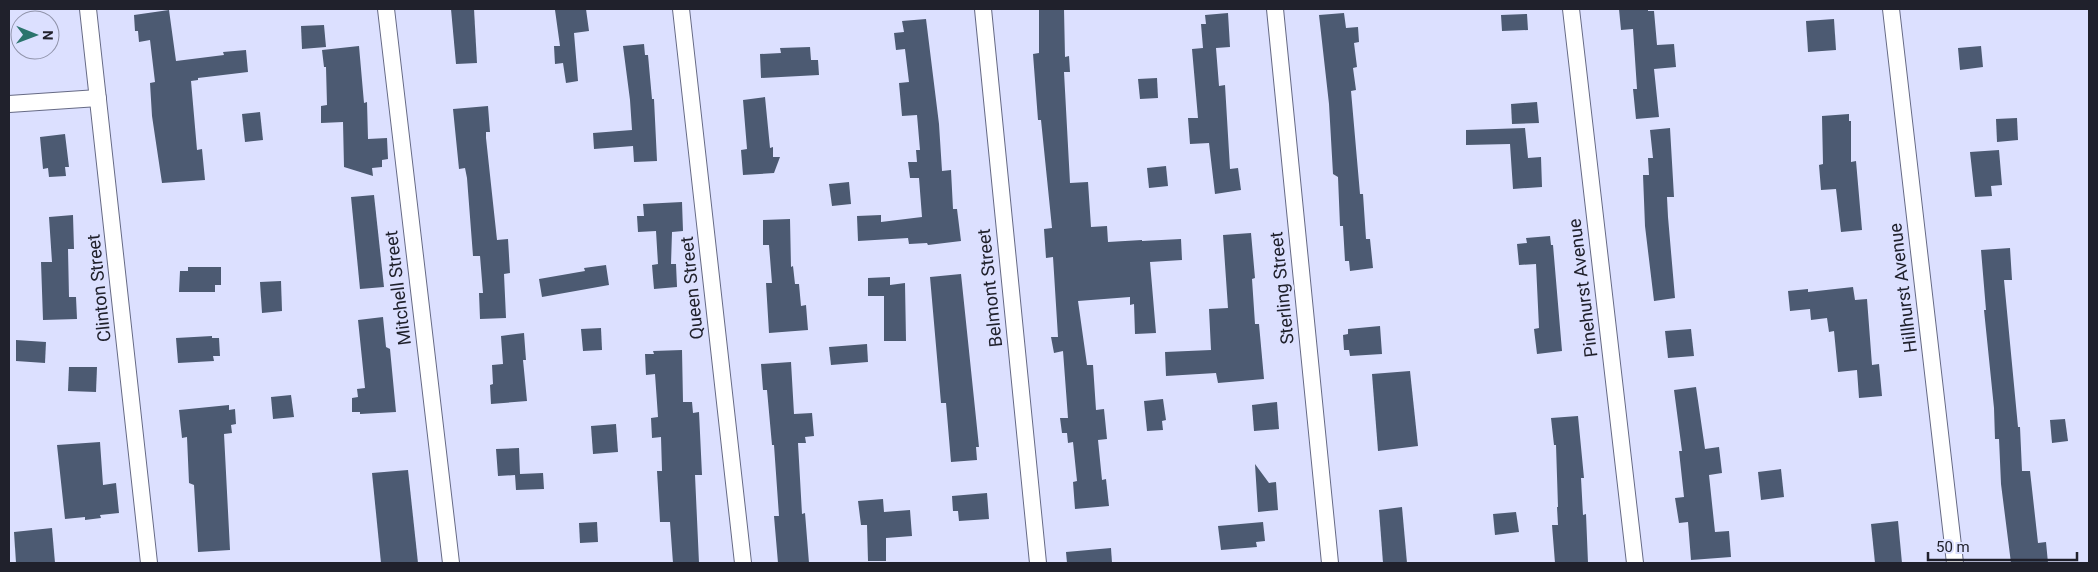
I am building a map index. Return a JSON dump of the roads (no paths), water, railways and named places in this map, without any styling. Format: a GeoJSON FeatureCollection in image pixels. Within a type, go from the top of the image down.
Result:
{"type":"FeatureCollection","features":[{"type":"Feature","properties":{"kind":"street","name":"Clinton Street"},"geometry":{"type":"LineString","coordinates":[[88,9],[149,563]]}},
{"type":"Feature","properties":{"kind":"street","name":"Mitchell Street"},"geometry":{"type":"LineString","coordinates":[[386,9],[450,563]]}},
{"type":"Feature","properties":{"kind":"street","name":"Queen Street"},"geometry":{"type":"LineString","coordinates":[[681,9],[743,563]]}},
{"type":"Feature","properties":{"kind":"street","name":"Belmont Street"},"geometry":{"type":"LineString","coordinates":[[983,9],[1038,563]]}},
{"type":"Feature","properties":{"kind":"street","name":"Sterling Street"},"geometry":{"type":"LineString","coordinates":[[1275,9],[1330,563]]}},
{"type":"Feature","properties":{"kind":"street","name":"Pinehurst Avenue"},"geometry":{"type":"LineString","coordinates":[[1571,9],[1635,563]]}},
{"type":"Feature","properties":{"kind":"street","name":"Hillhurst Avenue"},"geometry":{"type":"LineString","coordinates":[[1891,9],[1955,563]]}},
{"type":"Feature","properties":{"kind":"street"},"geometry":{"type":"LineString","coordinates":[[9,104],[98,98]]}}]}
